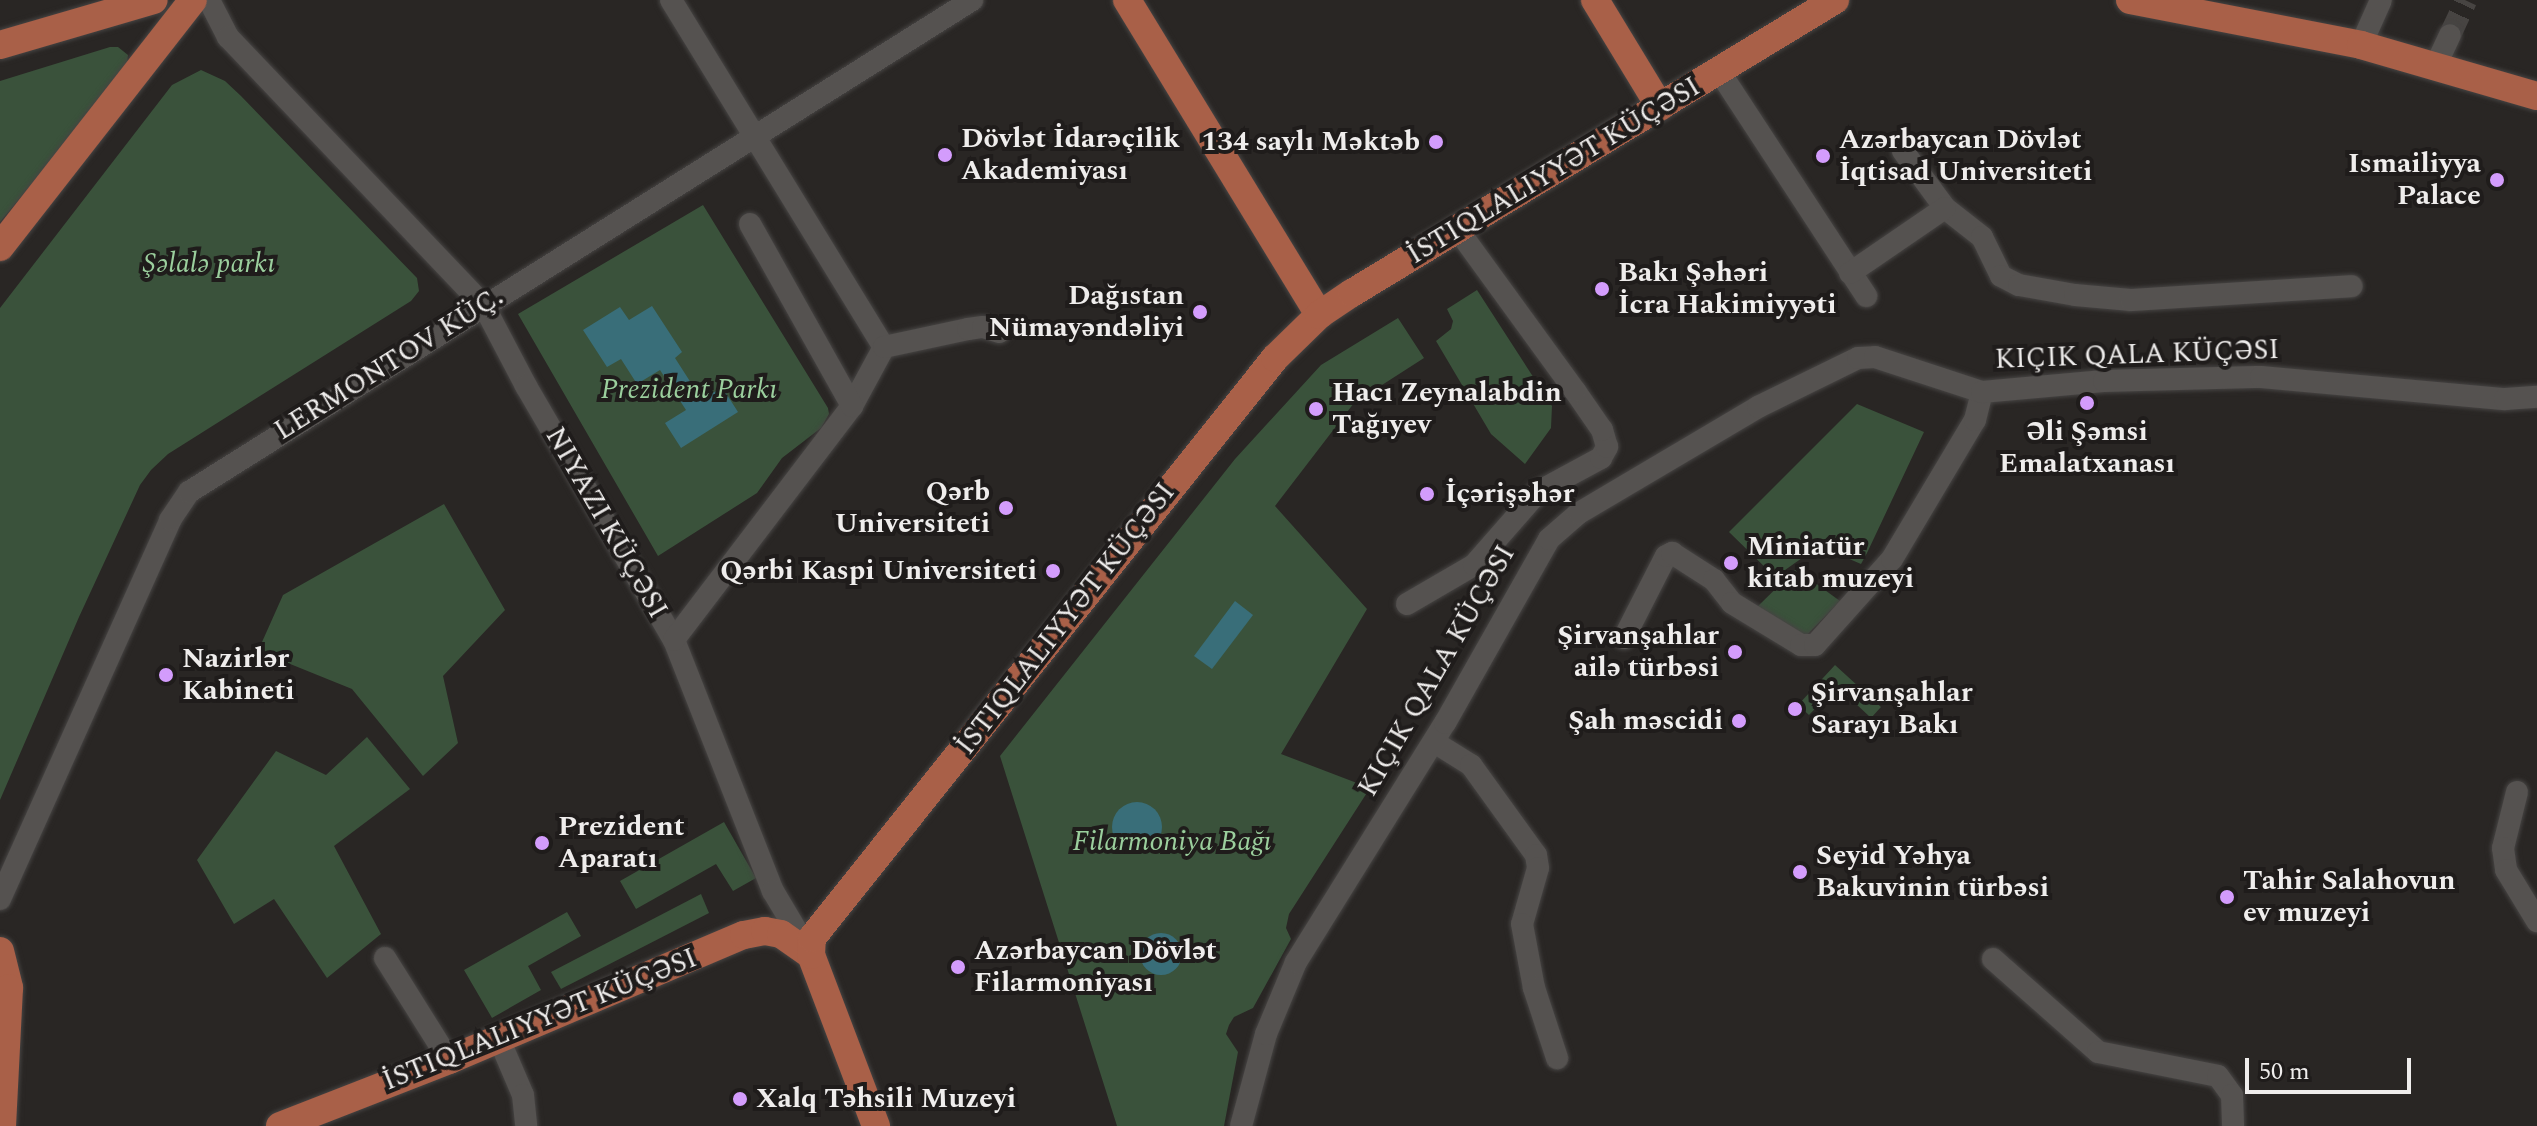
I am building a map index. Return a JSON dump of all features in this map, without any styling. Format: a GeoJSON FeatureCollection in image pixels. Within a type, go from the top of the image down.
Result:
{"type":"FeatureCollection","features":[{"type":"Feature","properties":{"kind":"main road"},"geometry":{"type":"LineString","coordinates":[[0,45],[154,0]]}},
{"type":"Feature","properties":{"kind":"main road"},"geometry":{"type":"LineString","coordinates":[[0,247],[193,0]]}},
{"type":"Feature","properties":{"kind":"main road"},"geometry":{"type":"LineString","coordinates":[[1127,0],[1319,315]]}},
{"type":"Feature","properties":{"kind":"main road"},"geometry":{"type":"LineString","coordinates":[[1595,0],[1660,107]]}},
{"type":"Feature","properties":{"kind":"main road","name":"İSTIQLALIYYƏT KÜÇƏSI"},"geometry":{"type":"LineString","coordinates":[[811,955],[810,946],[816,932],[1112,558],[1265,369],[1319,315],[1833,1]]}},
{"type":"Feature","properties":{"kind":"main road"},"geometry":{"type":"LineString","coordinates":[[2143,1],[2361,45],[2537,96]]}},
{"type":"Feature","properties":{"kind":"main road","name":"İSTIQLALIYYƏT KÜÇƏSI"},"geometry":{"type":"LineString","coordinates":[[280,1126],[449,1060],[744,935],[765,931],[781,934],[811,955]]}},
{"type":"Feature","properties":{"kind":"main road"},"geometry":{"type":"LineString","coordinates":[[0,951],[9,988],[2,1126]]}},
{"type":"Feature","properties":{"kind":"main road","name":"NIYAZI KÜÇƏSI"},"geometry":{"type":"LineString","coordinates":[[811,955],[876,1126]]}},
{"type":"Feature","properties":{"kind":"street","name":"NIYAZI KÜÇƏSI"},"geometry":{"type":"LineString","coordinates":[[209,0],[228,37],[484,306],[533,399],[674,640],[773,891],[811,955]]}},
{"type":"Feature","properties":{"kind":"street"},"geometry":{"type":"LineString","coordinates":[[671,0],[884,347]]}},
{"type":"Feature","properties":{"kind":"street","name":"LERMONTOV KÜÇ."},"geometry":{"type":"LineString","coordinates":[[0,899],[178,504],[202,481],[972,0]]}},
{"type":"Feature","properties":{"kind":"street"},"geometry":{"type":"LineString","coordinates":[[2361,45],[2381,0]]}},
{"type":"Feature","properties":{"kind":"street"},"geometry":{"type":"LineString","coordinates":[[2435,67],[2450,35]]}},
{"type":"Feature","properties":{"kind":"street"},"geometry":{"type":"LineString","coordinates":[[1719,71],[1866,296]]}},
{"type":"Feature","properties":{"kind":"street"},"geometry":{"type":"LineString","coordinates":[[1903,151],[1945,208],[1982,237],[2001,276],[2019,285],[2075,295],[2131,300],[2352,286]]}},
{"type":"Feature","properties":{"kind":"street"},"geometry":{"type":"LineString","coordinates":[[1850,273],[1945,208]]}},
{"type":"Feature","properties":{"kind":"street"},"geometry":{"type":"LineString","coordinates":[[750,224],[852,406]]}},
{"type":"Feature","properties":{"kind":"street"},"geometry":{"type":"LineString","coordinates":[[1407,604],[1474,565],[1538,492],[1601,458],[1607,447],[1602,430],[1458,230]]}},
{"type":"Feature","properties":{"kind":"street"},"geometry":{"type":"LineString","coordinates":[[674,640],[852,406],[884,347],[983,327],[999,332]]}},
{"type":"Feature","properties":{"kind":"street","name":"KIÇIK QALA KÜÇƏSI"},"geometry":{"type":"LineString","coordinates":[[1241,1126],[1266,1034],[1296,962],[1434,742],[1549,539],[1579,513],[1758,407],[1858,358],[1875,357],[1982,392],[2104,381],[2261,377],[2505,399],[2537,397]]}},
{"type":"Feature","properties":{"kind":"street"},"geometry":{"type":"LineString","coordinates":[[1624,638],[1668,553],[1714,580],[1732,603],[1801,645],[1810,646],[1821,641],[1892,559],[1975,420],[1982,392]]}},
{"type":"Feature","properties":{"kind":"street"},"geometry":{"type":"LineString","coordinates":[[1434,742],[1471,765],[1531,846],[1538,868],[1522,924],[1534,988],[1557,1058]]}},
{"type":"Feature","properties":{"kind":"street"},"geometry":{"type":"LineString","coordinates":[[2517,792],[2503,848],[2506,870],[2537,921]]}},
{"type":"Feature","properties":{"kind":"street"},"geometry":{"type":"LineString","coordinates":[[744,935],[769,910],[773,891]]}},
{"type":"Feature","properties":{"kind":"street"},"geometry":{"type":"LineString","coordinates":[[385,958],[449,1060]]}},
{"type":"Feature","properties":{"kind":"street"},"geometry":{"type":"LineString","coordinates":[[1993,959],[2098,1052],[2210,1073],[2225,1082],[2232,1095],[2233,1126]]}},
{"type":"Feature","properties":{"kind":"street"},"geometry":{"type":"LineString","coordinates":[[499,1039],[523,1095],[526,1126]]}},
{"type":"Feature","properties":{"kind":"green space"},"geometry":{"type":"Polygon","coordinates":[[[118,47],[128,55],[126,71],[0,222],[0,81],[118,47]]]}},
{"type":"Feature","properties":{"kind":"green space","name":"Şəlalə parkı"},"geometry":{"type":"Polygon","coordinates":[[[201,70],[225,81],[241,96],[417,278],[419,291],[411,301],[168,454],[151,470],[140,485],[79,617],[0,800],[0,308],[172,85],[201,70]]]}},
{"type":"Feature","properties":{"kind":"green space","name":"Prezident Parkı"},"geometry":{"type":"Polygon","coordinates":[[[703,205],[829,414],[821,428],[782,458],[757,493],[658,556],[518,314],[703,205]]]}},
{"type":"Feature","properties":{"kind":"green space"},"geometry":{"type":"Polygon","coordinates":[[[1477,290],[1552,406],[1551,428],[1525,464],[1491,434],[1436,341],[1451,329],[1453,321],[1447,309],[1477,290]]]}},
{"type":"Feature","properties":{"kind":"green space","name":"Filarmoniya Bağı"},"geometry":{"type":"Polygon","coordinates":[[[1398,318],[1424,358],[1354,403],[1275,506],[1367,609],[1281,754],[1370,788],[1289,914],[1286,928],[1291,939],[1253,1008],[1234,1017],[1229,1025],[1226,1034],[1238,1052],[1224,1126],[1117,1126],[1000,756],[1235,459],[1321,365],[1398,318]]]}},
{"type":"Feature","properties":{"kind":"green space"},"geometry":{"type":"Polygon","coordinates":[[[1857,404],[1924,432],[1867,553],[1861,564],[1819,546],[1775,577],[1729,532],[1857,404]]]}},
{"type":"Feature","properties":{"kind":"green space"},"geometry":{"type":"Polygon","coordinates":[[[444,504],[505,610],[443,676],[458,743],[423,776],[352,689],[258,651],[283,595],[444,504]]]}},
{"type":"Feature","properties":{"kind":"green space"},"geometry":{"type":"Polygon","coordinates":[[[1796,569],[1840,601],[1802,640],[1754,610],[1796,569]]]}},
{"type":"Feature","properties":{"kind":"green space"},"geometry":{"type":"Polygon","coordinates":[[[1835,665],[1881,707],[1871,718],[1837,686],[1809,715],[1798,705],[1835,665]]]}},
{"type":"Feature","properties":{"kind":"green space"},"geometry":{"type":"Polygon","coordinates":[[[367,737],[410,789],[334,846],[381,934],[327,978],[274,899],[234,924],[197,860],[276,751],[326,775],[367,737]]]}},
{"type":"Feature","properties":{"kind":"green space"},"geometry":{"type":"Polygon","coordinates":[[[724,822],[756,878],[733,891],[716,864],[636,909],[620,881],[724,822]]]}},
{"type":"Feature","properties":{"kind":"green space"},"geometry":{"type":"Polygon","coordinates":[[[701,894],[709,913],[561,989],[551,972],[701,894]]]}},
{"type":"Feature","properties":{"kind":"green space"},"geometry":{"type":"Polygon","coordinates":[[[567,912],[581,936],[528,966],[541,990],[492,1018],[464,970],[567,912]]]}},
{"type":"Feature","properties":{"kind":"water"},"geometry":{"type":"Polygon","coordinates":[[[652,306],[682,352],[675,358],[702,400],[722,387],[738,412],[681,448],[665,423],[686,410],[660,370],[637,384],[621,359],[607,367],[583,330],[620,307],[629,320],[652,306]]]}},
{"type":"Feature","properties":{"kind":"water"},"geometry":{"type":"Polygon","coordinates":[[[1235,601],[1253,615],[1212,669],[1194,656],[1235,601]]]}},
{"type":"Feature","properties":{"kind":"water"},"geometry":{"type":"Polygon","coordinates":[[[1137,802],[1155,809],[1162,827],[1155,845],[1137,852],[1119,845],[1112,827],[1119,809],[1137,802]]]}},
{"type":"Feature","properties":{"kind":"water"},"geometry":{"type":"Polygon","coordinates":[[[1161,933],[1176,939],[1182,954],[1176,969],[1161,975],[1146,969],[1140,954],[1146,939],[1161,933]]]}},
{"type":"Feature","properties":{"kind":"tunnel"},"geometry":{"type":"LineString","coordinates":[[2450,35],[2466,0]]}},
{"type":"Feature","properties":{"kind":"place","name":"134 saylı Məktəb"},"geometry":{"type":"Point","coordinates":[1436,142]}},
{"type":"Feature","properties":{"kind":"place","name":"Dövlət İdarəçilik Akademiyası"},"geometry":{"type":"Point","coordinates":[945,155]}},
{"type":"Feature","properties":{"kind":"place","name":"Azərbaycan Dövlət İqtisad Universiteti"},"geometry":{"type":"Point","coordinates":[1823,156]}},
{"type":"Feature","properties":{"kind":"place","name":"Ismailiyya Palace"},"geometry":{"type":"Point","coordinates":[2497,180]}},
{"type":"Feature","properties":{"kind":"place","name":"Bakı Şəhəri İcra Hakimiyyəti"},"geometry":{"type":"Point","coordinates":[1602,289]}},
{"type":"Feature","properties":{"kind":"place","name":"Dağıstan Nümayəndəliyi"},"geometry":{"type":"Point","coordinates":[1200,312]}},
{"type":"Feature","properties":{"kind":"place","name":"Əli Şəmsi Emalatxanası"},"geometry":{"type":"Point","coordinates":[2087,403]}},
{"type":"Feature","properties":{"kind":"place","name":"Hacı Zeynalabdin Tağıyev"},"geometry":{"type":"Point","coordinates":[1316,409]}},
{"type":"Feature","properties":{"kind":"place","name":"İçərişəhər"},"geometry":{"type":"Point","coordinates":[1427,494]}},
{"type":"Feature","properties":{"kind":"place","name":"Qərb Universiteti"},"geometry":{"type":"Point","coordinates":[1006,508]}},
{"type":"Feature","properties":{"kind":"place","name":"Miniatür kitab muzeyi"},"geometry":{"type":"Point","coordinates":[1731,563]}},
{"type":"Feature","properties":{"kind":"place","name":"Qərbi Kaspi Universiteti"},"geometry":{"type":"Point","coordinates":[1053,571]}},
{"type":"Feature","properties":{"kind":"place","name":"Şirvanşahlar ailə türbəsi"},"geometry":{"type":"Point","coordinates":[1735,652]}},
{"type":"Feature","properties":{"kind":"place","name":"Nazirlər Kabineti"},"geometry":{"type":"Point","coordinates":[166,675]}},
{"type":"Feature","properties":{"kind":"place","name":"Şirvanşahlar Sarayı Bakı"},"geometry":{"type":"Point","coordinates":[1795,709]}},
{"type":"Feature","properties":{"kind":"place","name":"Şah məscidi"},"geometry":{"type":"Point","coordinates":[1739,721]}},
{"type":"Feature","properties":{"kind":"place","name":"Prezident Aparatı"},"geometry":{"type":"Point","coordinates":[542,843]}},
{"type":"Feature","properties":{"kind":"place","name":"Seyid Yəhya Bakuvinin türbəsi"},"geometry":{"type":"Point","coordinates":[1800,872]}},
{"type":"Feature","properties":{"kind":"place","name":"Tahir Salahovun ev muzeyi"},"geometry":{"type":"Point","coordinates":[2227,897]}},
{"type":"Feature","properties":{"kind":"place","name":"Azərbaycan Dövlət Filarmoniyası"},"geometry":{"type":"Point","coordinates":[958,967]}},
{"type":"Feature","properties":{"kind":"place","name":"Xalq Təhsili Muzeyi"},"geometry":{"type":"Point","coordinates":[740,1099]}}]}
